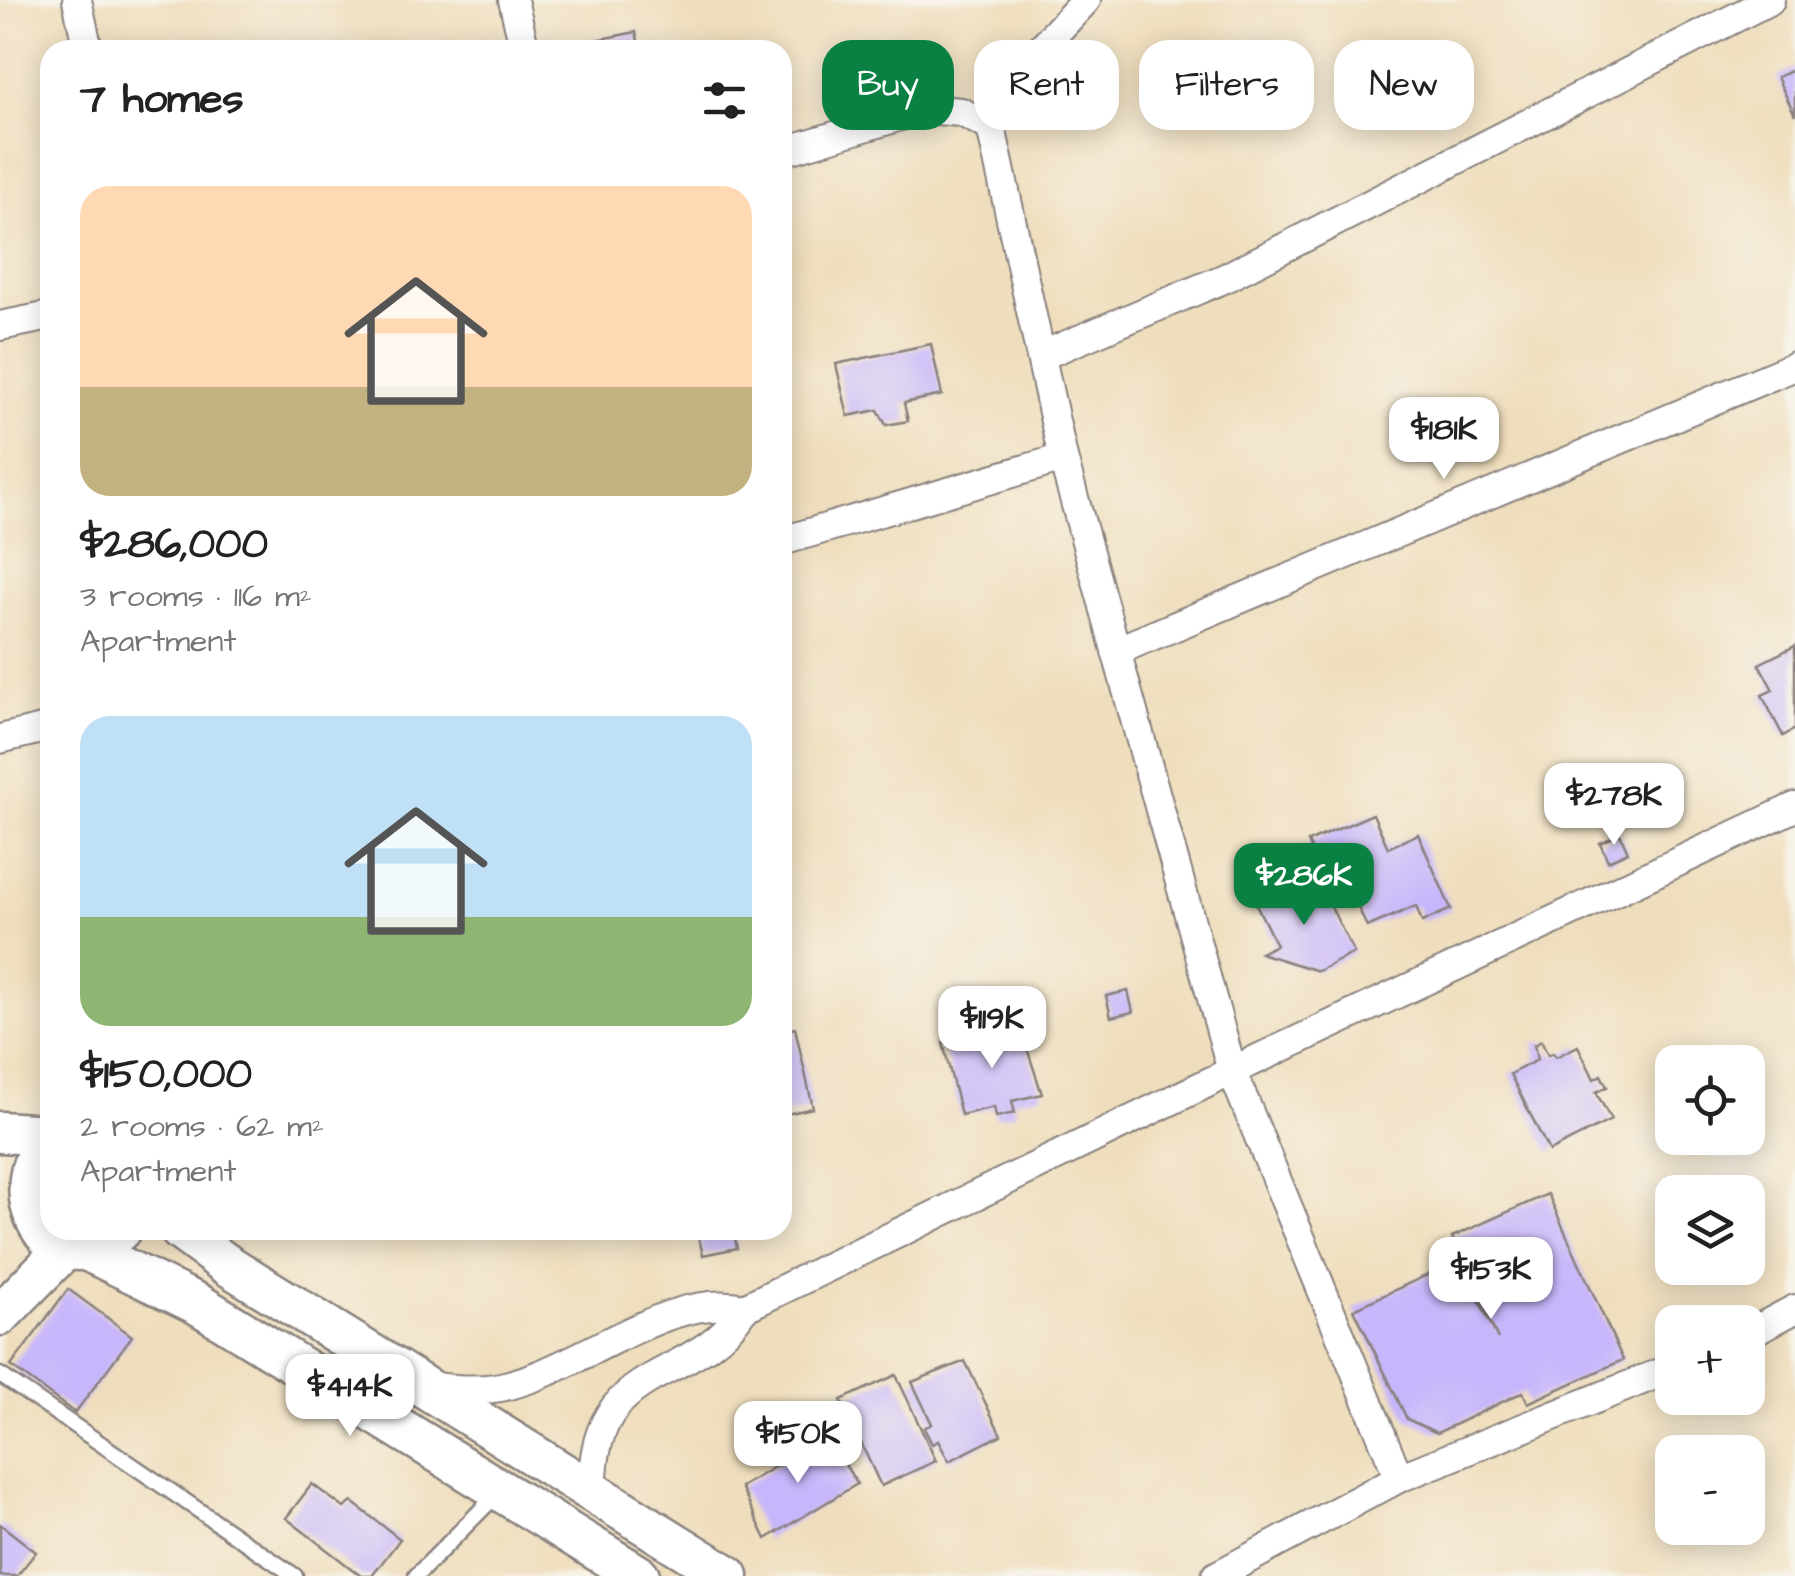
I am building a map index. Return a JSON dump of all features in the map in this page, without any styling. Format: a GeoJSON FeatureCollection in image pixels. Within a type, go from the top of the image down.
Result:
{"type":"FeatureCollection","features":[{"type":"Feature","properties":{"kind":"street"},"geometry":{"type":"LineString","coordinates":[[77,0],[86,40]]}},
{"type":"Feature","properties":{"kind":"street"},"geometry":{"type":"LineString","coordinates":[[513,0],[523,40]]}},
{"type":"Feature","properties":{"kind":"street"},"geometry":{"type":"LineString","coordinates":[[1049,40],[1086,0]]}},
{"type":"Feature","properties":{"kind":"street"},"geometry":{"type":"LineString","coordinates":[[1043,355],[1223,279],[1770,0]]}},
{"type":"Feature","properties":{"kind":"street"},"geometry":{"type":"LineString","coordinates":[[792,149],[924,109],[962,112],[974,118]]}},
{"type":"Feature","properties":{"kind":"street"},"geometry":{"type":"LineString","coordinates":[[992,130],[1063,458],[1232,1071],[1399,1478]]}},
{"type":"Feature","properties":{"kind":"street"},"geometry":{"type":"LineString","coordinates":[[0,326],[40,318]]}},
{"type":"Feature","properties":{"kind":"street"},"geometry":{"type":"LineString","coordinates":[[1116,651],[1795,366]]}},
{"type":"Feature","properties":{"kind":"street"},"geometry":{"type":"LineString","coordinates":[[792,538],[1063,458]]}},
{"type":"Feature","properties":{"kind":"street"},"geometry":{"type":"LineString","coordinates":[[0,739],[40,729]]}},
{"type":"Feature","properties":{"kind":"street"},"geometry":{"type":"LineString","coordinates":[[593,1494],[597,1441],[624,1396],[719,1338],[744,1308],[1232,1071],[1795,807]]}},
{"type":"Feature","properties":{"kind":"street"},"geometry":{"type":"LineString","coordinates":[[0,1132],[40,1137]]}},
{"type":"Feature","properties":{"kind":"street"},"geometry":{"type":"LineString","coordinates":[[40,1148],[29,1158],[9,1207],[40,1239]]}},
{"type":"Feature","properties":{"kind":"street"},"geometry":{"type":"LineString","coordinates":[[41,1240],[90,1243],[162,1283],[640,1576]]}},
{"type":"Feature","properties":{"kind":"street"},"geometry":{"type":"LineString","coordinates":[[194,1240],[226,1264],[428,1386],[728,1576]]}},
{"type":"Feature","properties":{"kind":"street"},"geometry":{"type":"LineString","coordinates":[[0,1315],[90,1243]]}},
{"type":"Feature","properties":{"kind":"street"},"geometry":{"type":"LineString","coordinates":[[428,1386],[496,1388],[529,1378],[704,1304],[744,1308]]}},
{"type":"Feature","properties":{"kind":"street"},"geometry":{"type":"LineString","coordinates":[[1765,1325],[1795,1309]]}},
{"type":"Feature","properties":{"kind":"street"},"geometry":{"type":"LineString","coordinates":[[1216,1576],[1399,1478],[1655,1375]]}},
{"type":"Feature","properties":{"kind":"lane"},"geometry":{"type":"LineString","coordinates":[[0,1374],[295,1576]]}},
{"type":"Feature","properties":{"kind":"lane"},"geometry":{"type":"LineString","coordinates":[[416,1576],[501,1490]]}},
{"type":"Feature","properties":{"kind":"building"},"geometry":{"type":"Polygon","coordinates":[[[636,32],[638,40],[595,40],[636,32]]]}},
{"type":"Feature","properties":{"kind":"building"},"geometry":{"type":"Polygon","coordinates":[[[1795,69],[1795,115],[1777,77],[1795,69]]]}},
{"type":"Feature","properties":{"kind":"building"},"geometry":{"type":"Polygon","coordinates":[[[931,344],[942,395],[904,403],[908,421],[886,425],[878,410],[848,416],[836,364],[931,344]]]}},
{"type":"Feature","properties":{"kind":"building"},"geometry":{"type":"Polygon","coordinates":[[[1795,646],[1795,729],[1783,736],[1762,695],[1773,690],[1759,664],[1795,646]]]}},
{"type":"Feature","properties":{"kind":"building"},"geometry":{"type":"Polygon","coordinates":[[[1373,814],[1388,848],[1418,834],[1451,909],[1422,922],[1416,906],[1367,927],[1340,867],[1322,875],[1308,842],[1373,814]]]}},
{"type":"Feature","properties":{"kind":"building"},"geometry":{"type":"Polygon","coordinates":[[[1620,834],[1628,852],[1608,861],[1600,843],[1620,834]]]}},
{"type":"Feature","properties":{"kind":"building"},"geometry":{"type":"Polygon","coordinates":[[[1309,878],[1318,898],[1325,895],[1354,953],[1318,971],[1260,953],[1276,945],[1256,904],[1309,878]]]}},
{"type":"Feature","properties":{"kind":"building"},"geometry":{"type":"Polygon","coordinates":[[[1128,991],[1133,1012],[1111,1017],[1106,996],[1128,991]]]}},
{"type":"Feature","properties":{"kind":"building"},"geometry":{"type":"Polygon","coordinates":[[[1019,1024],[1042,1094],[1012,1101],[1015,1113],[996,1117],[994,1107],[961,1115],[943,1043],[1019,1024]]]}},
{"type":"Feature","properties":{"kind":"building"},"geometry":{"type":"Polygon","coordinates":[[[795,1028],[813,1108],[792,1113],[795,1028]]]}},
{"type":"Feature","properties":{"kind":"building"},"geometry":{"type":"Polygon","coordinates":[[[1541,1041],[1548,1055],[1553,1053],[1556,1057],[1578,1046],[1594,1079],[1601,1075],[1607,1087],[1596,1092],[1611,1120],[1549,1151],[1510,1074],[1537,1060],[1534,1045],[1541,1041]]]}},
{"type":"Feature","properties":{"kind":"building"},"geometry":{"type":"Polygon","coordinates":[[[1548,1194],[1623,1360],[1528,1403],[1523,1392],[1437,1433],[1407,1419],[1354,1309],[1459,1260],[1498,1339],[1452,1237],[1548,1194]]]}},
{"type":"Feature","properties":{"kind":"building"},"geometry":{"type":"Polygon","coordinates":[[[699,1240],[735,1240],[737,1248],[703,1255],[699,1240]]]}},
{"type":"Feature","properties":{"kind":"building"},"geometry":{"type":"Polygon","coordinates":[[[68,1289],[132,1336],[75,1413],[11,1366],[68,1289]]]}},
{"type":"Feature","properties":{"kind":"building"},"geometry":{"type":"Polygon","coordinates":[[[965,1361],[1001,1435],[949,1461],[938,1441],[932,1444],[924,1428],[932,1424],[912,1382],[965,1361]]]}},
{"type":"Feature","properties":{"kind":"building"},"geometry":{"type":"Polygon","coordinates":[[[896,1375],[936,1461],[881,1486],[841,1400],[896,1375]]]}},
{"type":"Feature","properties":{"kind":"building"},"geometry":{"type":"Polygon","coordinates":[[[827,1435],[857,1484],[766,1539],[741,1487],[781,1463],[778,1458],[791,1451],[794,1455],[827,1435]]]}},
{"type":"Feature","properties":{"kind":"building"},"geometry":{"type":"Polygon","coordinates":[[[312,1484],[344,1508],[352,1502],[400,1539],[372,1576],[361,1576],[286,1518],[312,1484]]]}},
{"type":"Feature","properties":{"kind":"building"},"geometry":{"type":"Polygon","coordinates":[[[0,1524],[36,1552],[17,1576],[0,1576],[0,1524]]]}}]}
